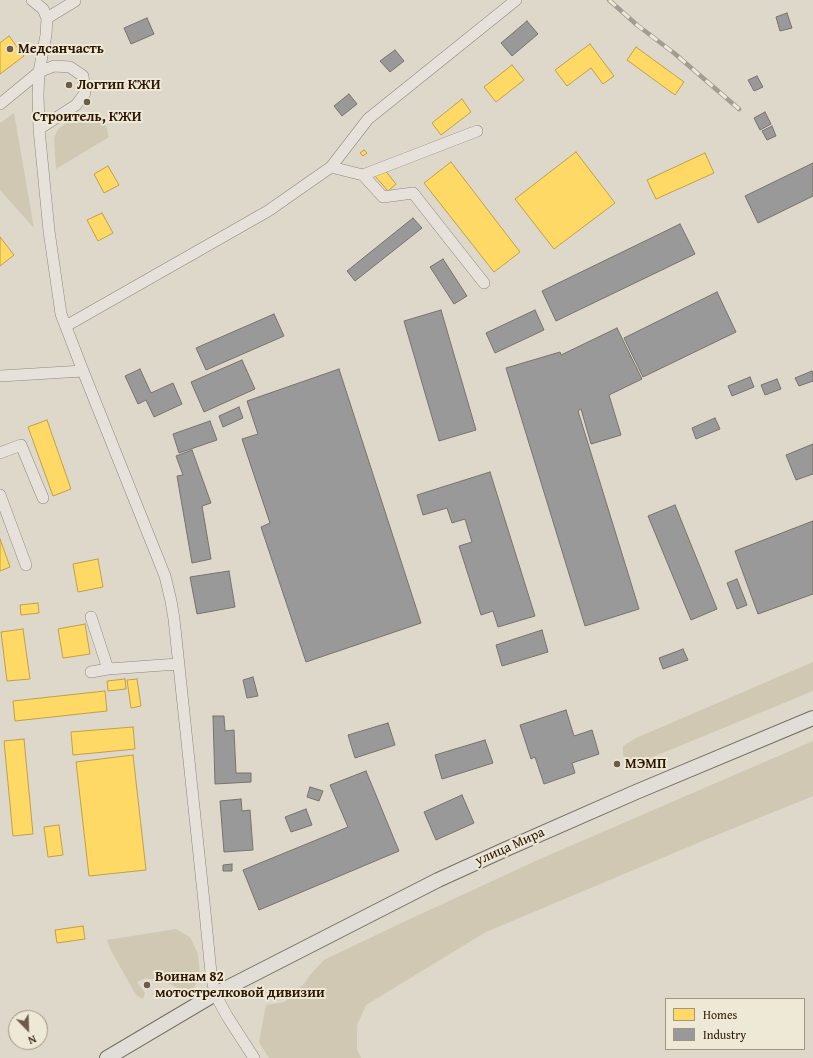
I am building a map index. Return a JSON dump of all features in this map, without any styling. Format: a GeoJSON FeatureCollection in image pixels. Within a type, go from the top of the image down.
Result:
{"type":"FeatureCollection","features":[{"type":"Feature","properties":{"kind":"main road","name":"улица Мира"},"geometry":{"type":"LineString","coordinates":[[107,1058],[215,994],[393,902],[472,864],[636,792],[813,718]]}},
{"type":"Feature","properties":{"kind":"street"},"geometry":{"type":"LineString","coordinates":[[32,0],[43,9],[47,18],[46,36],[39,72],[39,129],[49,231],[61,314],[165,576],[174,619],[204,902],[209,963],[215,994],[227,1016],[254,1058]]}},
{"type":"Feature","properties":{"kind":"street"},"geometry":{"type":"LineString","coordinates":[[66,326],[268,211],[331,167],[368,119],[516,0]]}},
{"type":"Feature","properties":{"kind":"street"},"geometry":{"type":"LineString","coordinates":[[47,18],[75,1]]}},
{"type":"Feature","properties":{"kind":"street"},"geometry":{"type":"LineString","coordinates":[[0,104],[39,72],[54,66],[70,67],[83,76],[84,93],[76,105],[39,129]]}},
{"type":"Feature","properties":{"kind":"street"},"geometry":{"type":"LineString","coordinates":[[363,175],[477,131]]}},
{"type":"Feature","properties":{"kind":"street"},"geometry":{"type":"LineString","coordinates":[[331,167],[363,175],[383,197],[413,193],[484,283]]}},
{"type":"Feature","properties":{"kind":"street"},"geometry":{"type":"LineString","coordinates":[[0,376],[83,371]]}},
{"type":"Feature","properties":{"kind":"street"},"geometry":{"type":"LineString","coordinates":[[0,453],[21,445],[43,498]]}},
{"type":"Feature","properties":{"kind":"street"},"geometry":{"type":"LineString","coordinates":[[0,495],[26,565]]}},
{"type":"Feature","properties":{"kind":"street"},"geometry":{"type":"LineString","coordinates":[[91,617],[108,669]]}},
{"type":"Feature","properties":{"kind":"street"},"geometry":{"type":"LineString","coordinates":[[91,672],[108,669],[178,664]]}},
{"type":"Feature","properties":{"kind":"shaded area"},"geometry":{"type":"Polygon","coordinates":[[[14,113],[34,228],[0,190],[0,123],[14,113]]]}},
{"type":"Feature","properties":{"kind":"shaded area"},"geometry":{"type":"Polygon","coordinates":[[[97,113],[104,118],[109,137],[56,169],[54,138],[58,129],[71,120],[87,114],[97,113]]]}},
{"type":"Feature","properties":{"kind":"shaded area"},"geometry":{"type":"Polygon","coordinates":[[[813,662],[813,691],[631,766],[623,755],[623,746],[636,738],[813,662]]]}},
{"type":"Feature","properties":{"kind":"shaded area"},"geometry":{"type":"Polygon","coordinates":[[[813,741],[813,796],[486,932],[366,1005],[357,1025],[357,1049],[361,1058],[269,1058],[259,1042],[266,1005],[284,1002],[304,984],[309,976],[324,960],[540,859],[813,741]]]}},
{"type":"Feature","properties":{"kind":"shaded area"},"geometry":{"type":"Polygon","coordinates":[[[176,929],[190,937],[198,954],[200,975],[195,986],[188,994],[167,982],[146,978],[137,982],[145,993],[143,999],[136,995],[110,949],[107,940],[176,929]]]}},
{"type":"Feature","properties":{"kind":"building: Homes","name":"Медсанчасть"},"geometry":{"type":"Polygon","coordinates":[[[9,36],[24,56],[0,74],[0,43],[9,36]]]}},
{"type":"Feature","properties":{"kind":"building: Homes"},"geometry":{"type":"Polygon","coordinates":[[[590,44],[614,76],[603,84],[591,68],[567,86],[555,70],[590,44]]]}},
{"type":"Feature","properties":{"kind":"building: Homes"},"geometry":{"type":"Polygon","coordinates":[[[636,47],[684,82],[675,95],[627,60],[636,47]]]}},
{"type":"Feature","properties":{"kind":"building: Homes"},"geometry":{"type":"Polygon","coordinates":[[[512,65],[524,80],[496,102],[484,87],[512,65]]]}},
{"type":"Feature","properties":{"kind":"building: Homes"},"geometry":{"type":"Polygon","coordinates":[[[462,99],[471,112],[441,135],[432,123],[462,99]]]}},
{"type":"Feature","properties":{"kind":"building: Homes"},"geometry":{"type":"Polygon","coordinates":[[[364,150],[367,153],[363,156],[360,153],[364,150]]]}},
{"type":"Feature","properties":{"kind":"building: Homes"},"geometry":{"type":"Polygon","coordinates":[[[576,152],[615,203],[554,249],[515,199],[576,152]]]}},
{"type":"Feature","properties":{"kind":"building: Homes"},"geometry":{"type":"Polygon","coordinates":[[[705,153],[714,173],[656,199],[647,180],[705,153]]]}},
{"type":"Feature","properties":{"kind":"building: Homes"},"geometry":{"type":"Polygon","coordinates":[[[451,162],[520,252],[494,272],[424,183],[451,162]]]}},
{"type":"Feature","properties":{"kind":"building: Homes"},"geometry":{"type":"Polygon","coordinates":[[[108,166],[119,185],[104,193],[94,174],[108,166]]]}},
{"type":"Feature","properties":{"kind":"building: Homes"},"geometry":{"type":"Polygon","coordinates":[[[384,169],[396,184],[388,191],[375,176],[384,169]]]}},
{"type":"Feature","properties":{"kind":"building: Homes"},"geometry":{"type":"Polygon","coordinates":[[[102,213],[113,233],[98,241],[87,220],[102,213]]]}},
{"type":"Feature","properties":{"kind":"building: Homes"},"geometry":{"type":"Polygon","coordinates":[[[0,237],[14,255],[0,266],[0,237]]]}},
{"type":"Feature","properties":{"kind":"building: Homes"},"geometry":{"type":"Polygon","coordinates":[[[47,420],[71,489],[53,496],[28,427],[47,420]]]}},
{"type":"Feature","properties":{"kind":"building: Homes"},"geometry":{"type":"Polygon","coordinates":[[[0,539],[10,567],[0,571],[0,539]]]}},
{"type":"Feature","properties":{"kind":"building: Homes"},"geometry":{"type":"Polygon","coordinates":[[[98,559],[103,587],[78,592],[73,564],[98,559]]]}},
{"type":"Feature","properties":{"kind":"building: Homes"},"geometry":{"type":"Polygon","coordinates":[[[38,603],[39,613],[21,615],[20,605],[38,603]]]}},
{"type":"Feature","properties":{"kind":"building: Homes"},"geometry":{"type":"Polygon","coordinates":[[[85,624],[90,654],[63,658],[58,629],[85,624]]]}},
{"type":"Feature","properties":{"kind":"building: Homes"},"geometry":{"type":"Polygon","coordinates":[[[23,629],[30,679],[7,681],[1,632],[23,629]]]}},
{"type":"Feature","properties":{"kind":"building: Homes"},"geometry":{"type":"Polygon","coordinates":[[[125,679],[126,689],[108,691],[107,681],[125,679]]]}},
{"type":"Feature","properties":{"kind":"building: Homes"},"geometry":{"type":"Polygon","coordinates":[[[137,679],[141,706],[131,708],[127,680],[137,679]]]}},
{"type":"Feature","properties":{"kind":"building: Homes"},"geometry":{"type":"Polygon","coordinates":[[[105,691],[107,711],[15,721],[13,701],[105,691]]]}},
{"type":"Feature","properties":{"kind":"building: Homes"},"geometry":{"type":"Polygon","coordinates":[[[133,727],[135,749],[73,755],[71,732],[133,727]]]}},
{"type":"Feature","properties":{"kind":"building: Homes"},"geometry":{"type":"Polygon","coordinates":[[[24,739],[33,834],[13,836],[4,741],[24,739]]]}},
{"type":"Feature","properties":{"kind":"building: Homes"},"geometry":{"type":"Polygon","coordinates":[[[133,755],[146,870],[89,876],[76,762],[133,755]]]}},
{"type":"Feature","properties":{"kind":"building: Homes"},"geometry":{"type":"Polygon","coordinates":[[[59,825],[63,855],[48,857],[44,827],[59,825]]]}},
{"type":"Feature","properties":{"kind":"building: Homes"},"geometry":{"type":"Polygon","coordinates":[[[83,926],[85,939],[57,943],[55,930],[83,926]]]}},
{"type":"Feature","properties":{"kind":"building: Industry"},"geometry":{"type":"Polygon","coordinates":[[[787,13],[792,28],[780,31],[776,17],[787,13]]]}},
{"type":"Feature","properties":{"kind":"building: Industry"},"geometry":{"type":"Polygon","coordinates":[[[147,18],[154,34],[131,44],[124,28],[147,18]]]}},
{"type":"Feature","properties":{"kind":"building: Industry"},"geometry":{"type":"Polygon","coordinates":[[[527,21],[538,34],[512,56],[501,43],[527,21]]]}},
{"type":"Feature","properties":{"kind":"building: Industry"},"geometry":{"type":"Polygon","coordinates":[[[395,50],[404,61],[390,72],[380,61],[395,50]]]}},
{"type":"Feature","properties":{"kind":"building: Industry"},"geometry":{"type":"Polygon","coordinates":[[[757,76],[763,87],[754,91],[748,80],[757,76]]]}},
{"type":"Feature","properties":{"kind":"building: Industry"},"geometry":{"type":"Polygon","coordinates":[[[349,94],[357,104],[342,116],[334,106],[349,94]]]}},
{"type":"Feature","properties":{"kind":"building: Industry"},"geometry":{"type":"Polygon","coordinates":[[[765,112],[771,124],[760,130],[754,118],[765,112]]]}},
{"type":"Feature","properties":{"kind":"building: Industry"},"geometry":{"type":"Polygon","coordinates":[[[772,126],[776,136],[767,140],[762,131],[772,126]]]}},
{"type":"Feature","properties":{"kind":"building: Industry"},"geometry":{"type":"Polygon","coordinates":[[[813,163],[813,196],[758,223],[745,196],[813,163]]]}},
{"type":"Feature","properties":{"kind":"building: Industry"},"geometry":{"type":"Polygon","coordinates":[[[413,218],[422,228],[355,281],[347,271],[413,218]]]}},
{"type":"Feature","properties":{"kind":"building: Industry"},"geometry":{"type":"Polygon","coordinates":[[[680,224],[695,254],[556,321],[542,291],[680,224]]]}},
{"type":"Feature","properties":{"kind":"building: Industry"},"geometry":{"type":"Polygon","coordinates":[[[443,259],[467,296],[454,304],[430,267],[443,259]]]}},
{"type":"Feature","properties":{"kind":"building: Industry"},"geometry":{"type":"Polygon","coordinates":[[[717,292],[736,332],[643,377],[624,338],[717,292]]]}},
{"type":"Feature","properties":{"kind":"building: Industry"},"geometry":{"type":"Polygon","coordinates":[[[441,310],[476,430],[439,441],[404,321],[441,310]]]}},
{"type":"Feature","properties":{"kind":"building: Industry"},"geometry":{"type":"Polygon","coordinates":[[[535,310],[544,330],[495,353],[486,333],[535,310]]]}},
{"type":"Feature","properties":{"kind":"building: Industry"},"geometry":{"type":"Polygon","coordinates":[[[274,314],[284,336],[206,370],[196,348],[274,314]]]}},
{"type":"Feature","properties":{"kind":"building: Industry"},"geometry":{"type":"Polygon","coordinates":[[[617,328],[642,379],[609,395],[621,435],[591,444],[581,409],[578,411],[639,609],[585,626],[506,368],[560,352],[561,355],[617,328]]]}},
{"type":"Feature","properties":{"kind":"building: Industry"},"geometry":{"type":"Polygon","coordinates":[[[242,360],[255,389],[204,412],[191,382],[242,360]]]}},
{"type":"Feature","properties":{"kind":"building: Industry"},"geometry":{"type":"Polygon","coordinates":[[[140,369],[151,393],[173,383],[182,404],[154,417],[146,400],[138,404],[125,376],[140,369]]]}},
{"type":"Feature","properties":{"kind":"building: Industry"},"geometry":{"type":"Polygon","coordinates":[[[339,369],[421,623],[306,662],[261,527],[270,523],[242,439],[258,434],[247,401],[339,369]]]}},
{"type":"Feature","properties":{"kind":"building: Industry"},"geometry":{"type":"Polygon","coordinates":[[[812,371],[813,381],[799,386],[795,378],[812,371]]]}},
{"type":"Feature","properties":{"kind":"building: Industry"},"geometry":{"type":"Polygon","coordinates":[[[750,377],[754,387],[732,396],[728,386],[750,377]]]}},
{"type":"Feature","properties":{"kind":"building: Industry"},"geometry":{"type":"Polygon","coordinates":[[[777,379],[781,389],[765,395],[761,385],[777,379]]]}},
{"type":"Feature","properties":{"kind":"building: Industry"},"geometry":{"type":"Polygon","coordinates":[[[239,407],[243,418],[223,427],[219,416],[239,407]]]}},
{"type":"Feature","properties":{"kind":"building: Industry"},"geometry":{"type":"Polygon","coordinates":[[[715,418],[720,429],[696,439],[692,428],[715,418]]]}},
{"type":"Feature","properties":{"kind":"building: Industry"},"geometry":{"type":"Polygon","coordinates":[[[210,421],[217,440],[179,453],[173,434],[210,421]]]}},
{"type":"Feature","properties":{"kind":"building: Industry"},"geometry":{"type":"Polygon","coordinates":[[[813,444],[813,474],[796,480],[786,455],[813,444]]]}},
{"type":"Feature","properties":{"kind":"building: Industry"},"geometry":{"type":"Polygon","coordinates":[[[192,450],[211,503],[202,506],[211,559],[192,563],[177,476],[183,475],[176,456],[192,450]]]}},
{"type":"Feature","properties":{"kind":"building: Industry"},"geometry":{"type":"Polygon","coordinates":[[[490,472],[535,616],[498,627],[493,611],[481,615],[459,546],[472,542],[465,519],[452,523],[447,508],[423,515],[417,495],[490,472]]]}},
{"type":"Feature","properties":{"kind":"building: Industry"},"geometry":{"type":"Polygon","coordinates":[[[675,505],[717,609],[691,620],[648,516],[675,505]]]}},
{"type":"Feature","properties":{"kind":"building: Industry"},"geometry":{"type":"Polygon","coordinates":[[[813,521],[813,594],[758,614],[735,551],[813,521]]]}},
{"type":"Feature","properties":{"kind":"building: Industry"},"geometry":{"type":"Polygon","coordinates":[[[229,571],[235,607],[197,614],[190,577],[229,571]]]}},
{"type":"Feature","properties":{"kind":"building: Industry"},"geometry":{"type":"Polygon","coordinates":[[[737,579],[747,605],[737,609],[727,583],[737,579]]]}},
{"type":"Feature","properties":{"kind":"building: Industry"},"geometry":{"type":"Polygon","coordinates":[[[542,630],[548,652],[502,666],[496,645],[542,630]]]}},
{"type":"Feature","properties":{"kind":"building: Industry"},"geometry":{"type":"Polygon","coordinates":[[[683,649],[688,660],[663,669],[659,658],[683,649]]]}},
{"type":"Feature","properties":{"kind":"building: Industry"},"geometry":{"type":"Polygon","coordinates":[[[253,677],[258,696],[247,698],[243,680],[253,677]]]}},
{"type":"Feature","properties":{"kind":"building: Industry"},"geometry":{"type":"Polygon","coordinates":[[[566,710],[574,736],[592,730],[599,754],[572,763],[575,773],[544,784],[535,757],[531,759],[520,725],[566,710]]]}},
{"type":"Feature","properties":{"kind":"building: Industry"},"geometry":{"type":"Polygon","coordinates":[[[213,716],[224,716],[225,731],[234,730],[236,773],[251,773],[251,782],[215,784],[213,716]]]}},
{"type":"Feature","properties":{"kind":"building: Industry"},"geometry":{"type":"Polygon","coordinates":[[[388,723],[395,745],[355,758],[348,735],[388,723]]]}},
{"type":"Feature","properties":{"kind":"building: Industry"},"geometry":{"type":"Polygon","coordinates":[[[485,740],[493,763],[442,779],[435,755],[485,740]]]}},
{"type":"Feature","properties":{"kind":"building: Industry"},"geometry":{"type":"Polygon","coordinates":[[[366,771],[399,851],[259,910],[243,870],[348,827],[330,785],[366,771]]]}},
{"type":"Feature","properties":{"kind":"building: Industry"},"geometry":{"type":"Polygon","coordinates":[[[310,787],[323,791],[319,801],[307,797],[310,787]]]}},
{"type":"Feature","properties":{"kind":"building: Industry"},"geometry":{"type":"Polygon","coordinates":[[[462,795],[474,823],[436,840],[424,812],[462,795]]]}},
{"type":"Feature","properties":{"kind":"building: Industry"},"geometry":{"type":"Polygon","coordinates":[[[241,799],[242,811],[250,810],[253,850],[224,852],[220,801],[241,799]]]}},
{"type":"Feature","properties":{"kind":"building: Industry"},"geometry":{"type":"Polygon","coordinates":[[[306,809],[312,825],[291,832],[285,817],[306,809]]]}},
{"type":"Feature","properties":{"kind":"building: Industry"},"geometry":{"type":"Polygon","coordinates":[[[232,864],[232,871],[223,871],[223,865],[232,864]]]}},
{"type":"Feature","properties":{"kind":"railway"},"geometry":{"type":"LineString","coordinates":[[609,0],[739,109]]}},
{"type":"Feature","properties":{"kind":"place","name":"Медсанчасть"},"geometry":{"type":"Point","coordinates":[10,49]}},
{"type":"Feature","properties":{"kind":"place","name":"Логтип КЖИ"},"geometry":{"type":"Point","coordinates":[69,85]}},
{"type":"Feature","properties":{"kind":"place","name":"Строитель, КЖИ"},"geometry":{"type":"Point","coordinates":[87,102]}},
{"type":"Feature","properties":{"kind":"place","name":"МЭМП"},"geometry":{"type":"Point","coordinates":[617,764]}},
{"type":"Feature","properties":{"kind":"place","name":"Воинам 82 мотострелковой дивизии"},"geometry":{"type":"Point","coordinates":[147,985]}}]}
